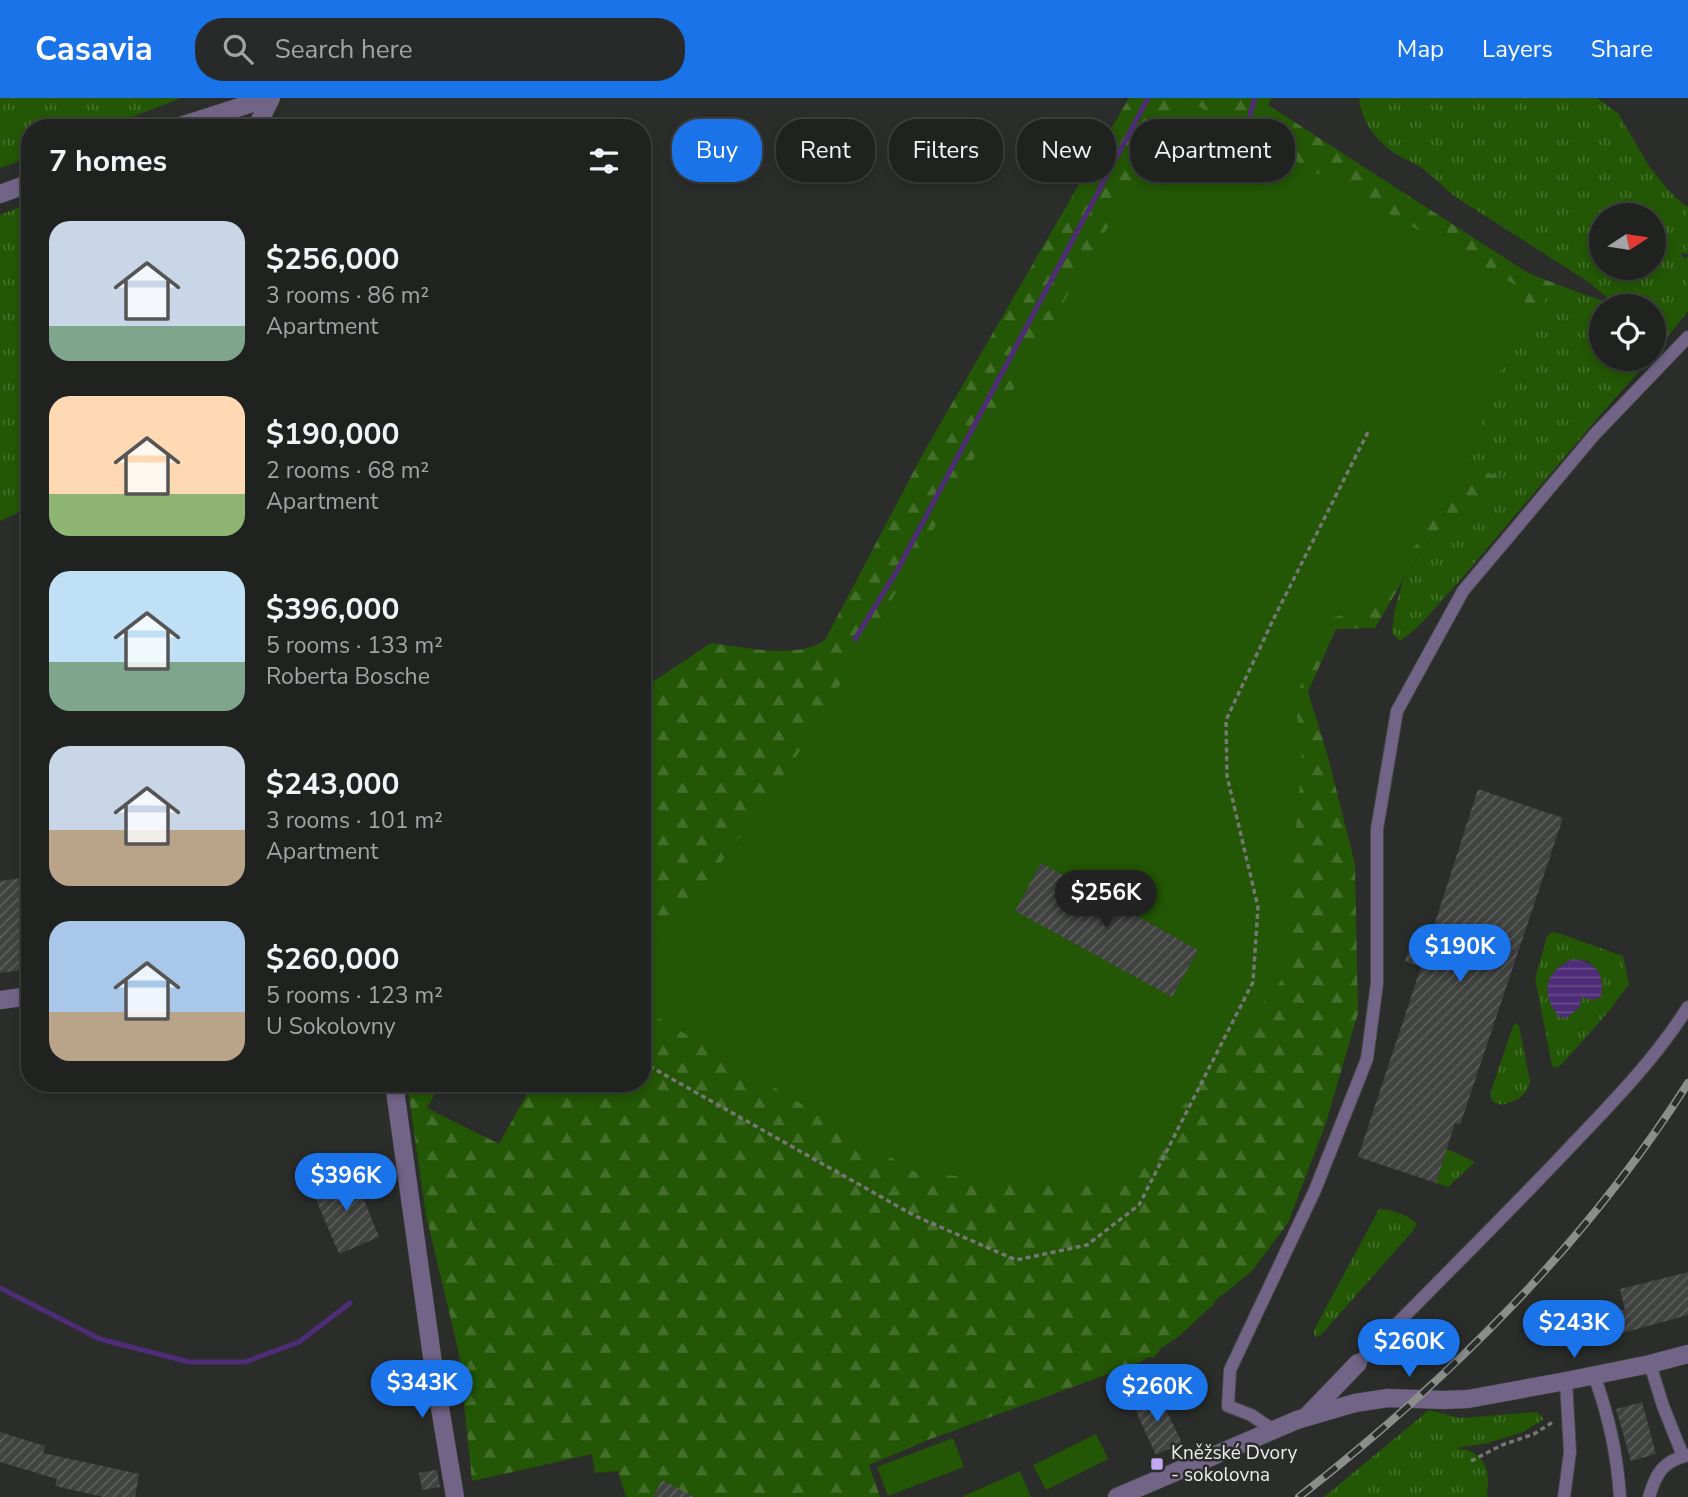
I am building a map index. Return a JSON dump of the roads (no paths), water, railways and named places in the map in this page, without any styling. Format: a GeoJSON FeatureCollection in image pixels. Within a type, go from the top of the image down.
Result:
{"type":"FeatureCollection","features":[{"type":"Feature","properties":{"kind":"street"},"geometry":{"type":"LineString","coordinates":[[203,119],[270,98]]}},
{"type":"Feature","properties":{"kind":"street"},"geometry":{"type":"LineString","coordinates":[[260,119],[270,98]]}},
{"type":"Feature","properties":{"kind":"street"},"geometry":{"type":"LineString","coordinates":[[0,194],[21,186]]}},
{"type":"Feature","properties":{"kind":"street"},"geometry":{"type":"LineString","coordinates":[[0,1000],[21,997]]}},
{"type":"Feature","properties":{"kind":"street"},"geometry":{"type":"LineString","coordinates":[[395,1092],[435,1378],[455,1497]]}},
{"type":"Feature","properties":{"kind":"street"},"geometry":{"type":"LineString","coordinates":[[1117,1497],[1272,1429],[1355,1403],[1388,1398],[1468,1399],[1650,1364],[1688,1354]]}},
{"type":"Feature","properties":{"kind":"street"},"geometry":{"type":"LineString","coordinates":[[1307,1416],[1358,1363]]}},
{"type":"Feature","properties":{"kind":"lane"},"geometry":{"type":"LineString","coordinates":[[1272,1429],[1251,1415],[1228,1406],[1230,1370],[1315,1190],[1367,1059],[1377,983],[1377,829],[1397,711],[1463,592],[1595,434],[1688,337]]}},
{"type":"Feature","properties":{"kind":"lane"},"geometry":{"type":"LineString","coordinates":[[1358,1363],[1534,1185],[1629,1084],[1688,1007]]}},
{"type":"Feature","properties":{"kind":"lane"},"geometry":{"type":"LineString","coordinates":[[1648,1497],[1655,1476],[1672,1459],[1686,1455],[1663,1406],[1650,1364]]}},
{"type":"Feature","properties":{"kind":"lane"},"geometry":{"type":"LineString","coordinates":[[1594,1375],[1607,1411],[1613,1439],[1620,1497]]}},
{"type":"Feature","properties":{"kind":"lane"},"geometry":{"type":"LineString","coordinates":[[1564,1497],[1570,1452],[1566,1381]]}},
{"type":"Feature","properties":{"kind":"waterway"},"geometry":{"type":"LineString","coordinates":[[855,639],[898,569],[1148,98]]}},
{"type":"Feature","properties":{"kind":"waterway"},"geometry":{"type":"LineString","coordinates":[[1250,114],[1255,98]]}},
{"type":"Feature","properties":{"kind":"waterway"},"geometry":{"type":"LineString","coordinates":[[0,1288],[100,1339],[189,1362],[245,1362],[299,1342],[350,1303]]}},
{"type":"Feature","properties":{"kind":"railway"},"geometry":{"type":"LineString","coordinates":[[1299,1497],[1409,1405],[1512,1307],[1605,1199],[1688,1083]]}},
{"type":"Feature","properties":{"kind":"place","name":"Kněžské Dvory - sokolovna"},"geometry":{"type":"Point","coordinates":[1157,1464]}}]}
